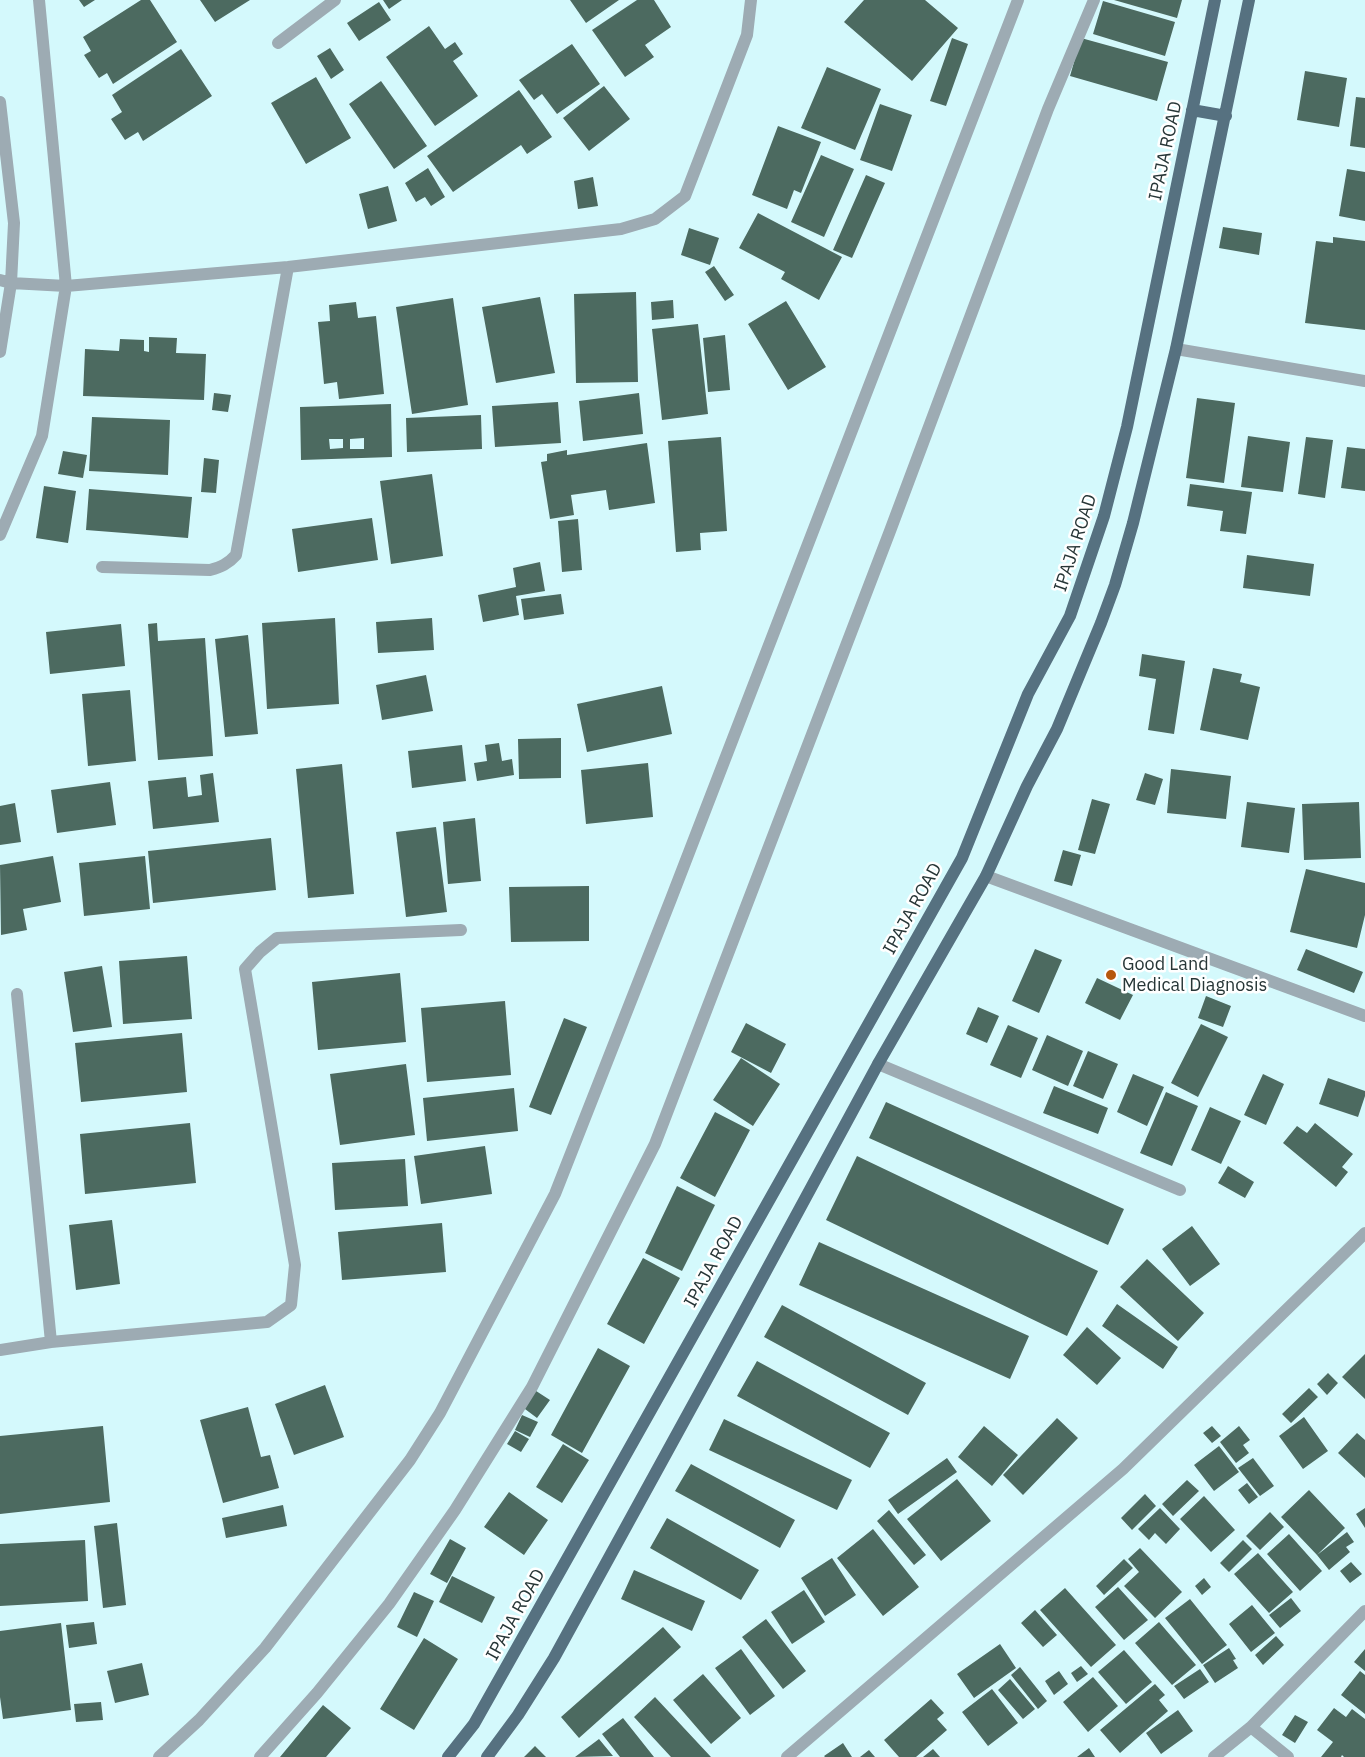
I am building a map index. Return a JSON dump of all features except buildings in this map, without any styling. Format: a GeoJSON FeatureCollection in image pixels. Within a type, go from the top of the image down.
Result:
{"type":"FeatureCollection","features":[{"type":"Feature","properties":{"kind":"main road","name":"IPAJA ROAD"},"geometry":{"type":"LineString","coordinates":[[448,1757],[474,1724],[962,858],[1028,694],[1070,616],[1104,516],[1127,427],[1215,0]]}},
{"type":"Feature","properties":{"kind":"main road"},"geometry":{"type":"LineString","coordinates":[[487,1757],[518,1715],[554,1658],[736,1328],[878,1064],[986,876],[1056,729],[1112,593],[1133,523],[1176,349],[1249,0]]}},
{"type":"Feature","properties":{"kind":"main road"},"geometry":{"type":"LineString","coordinates":[[1192,110],[1226,116]]}},
{"type":"Feature","properties":{"kind":"street"},"geometry":{"type":"LineString","coordinates":[[0,536],[42,436],[66,286],[39,0]]}},
{"type":"Feature","properties":{"kind":"street"},"geometry":{"type":"LineString","coordinates":[[278,43],[334,0]]}},
{"type":"Feature","properties":{"kind":"street"},"geometry":{"type":"LineString","coordinates":[[5,281],[66,286],[288,267],[621,229],[655,219],[685,196],[748,35],[751,0]]}},
{"type":"Feature","properties":{"kind":"street"},"geometry":{"type":"LineString","coordinates":[[159,1757],[199,1720],[265,1648],[410,1460],[440,1413],[555,1194],[678,881],[1018,0]]}},
{"type":"Feature","properties":{"kind":"street"},"geometry":{"type":"LineString","coordinates":[[260,1757],[317,1693],[388,1604],[455,1510],[532,1387],[655,1144],[890,531],[1048,109],[1094,0]]}},
{"type":"Feature","properties":{"kind":"street"},"geometry":{"type":"LineString","coordinates":[[0,102],[14,223],[5,281],[0,352]]}},
{"type":"Feature","properties":{"kind":"street"},"geometry":{"type":"LineString","coordinates":[[102,567],[210,570],[221,568],[229,563],[236,554],[288,267]]}},
{"type":"Feature","properties":{"kind":"street"},"geometry":{"type":"LineString","coordinates":[[1176,349],[1365,381]]}},
{"type":"Feature","properties":{"kind":"street"},"geometry":{"type":"LineString","coordinates":[[986,876],[1365,1016]]}},
{"type":"Feature","properties":{"kind":"street"},"geometry":{"type":"LineString","coordinates":[[0,1350],[50,1342],[268,1322],[291,1305],[295,1265],[245,969],[260,952],[277,938],[461,930]]}},
{"type":"Feature","properties":{"kind":"street"},"geometry":{"type":"LineString","coordinates":[[17,994],[50,1342]]}},
{"type":"Feature","properties":{"kind":"street"},"geometry":{"type":"LineString","coordinates":[[878,1064],[1180,1190]]}},
{"type":"Feature","properties":{"kind":"street"},"geometry":{"type":"LineString","coordinates":[[787,1757],[1124,1469],[1365,1233]]}},
{"type":"Feature","properties":{"kind":"street"},"geometry":{"type":"LineString","coordinates":[[1214,1757],[1251,1727],[1365,1611]]}},
{"type":"Feature","properties":{"kind":"street"},"geometry":{"type":"LineString","coordinates":[[1251,1727],[1288,1757]]}},
{"type":"Feature","properties":{"kind":"place","name":"Good Land Medical Diagnosis"},"geometry":{"type":"Point","coordinates":[1111,975]}}]}
